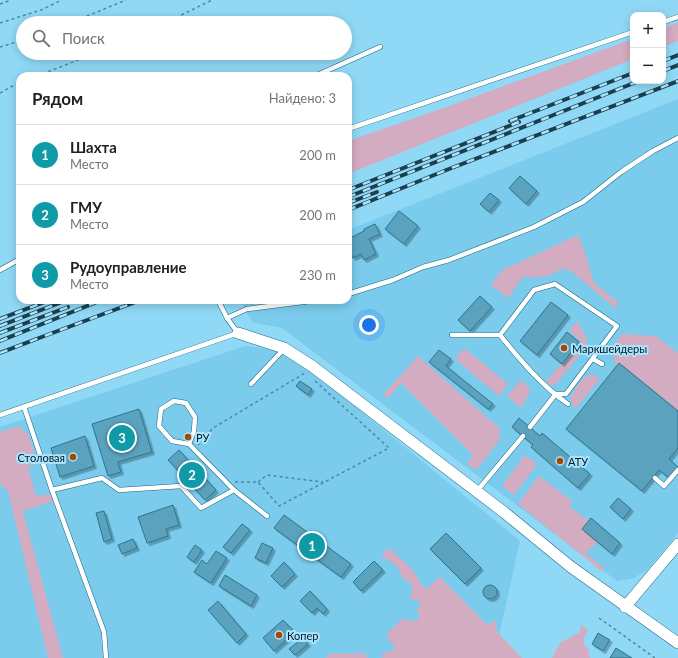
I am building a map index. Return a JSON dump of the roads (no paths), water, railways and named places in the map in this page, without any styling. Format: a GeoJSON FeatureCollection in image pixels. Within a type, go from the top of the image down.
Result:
{"type":"FeatureCollection","features":[{"type":"Feature","properties":{"kind":"street"},"geometry":{"type":"LineString","coordinates":[[238,333],[284,348],[312,366],[505,513],[571,567],[678,644]]}},
{"type":"Feature","properties":{"kind":"street"},"geometry":{"type":"LineString","coordinates":[[625,607],[678,544]]}},
{"type":"Feature","properties":{"kind":"lane"},"geometry":{"type":"LineString","coordinates":[[666,21],[678,17]]}},
{"type":"Feature","properties":{"kind":"lane"},"geometry":{"type":"LineString","coordinates":[[352,128],[630,33]]}},
{"type":"Feature","properties":{"kind":"lane"},"geometry":{"type":"LineString","coordinates":[[352,59],[380,47]]}},
{"type":"Feature","properties":{"kind":"lane"},"geometry":{"type":"LineString","coordinates":[[324,72],[351,60]]}},
{"type":"Feature","properties":{"kind":"lane"},"geometry":{"type":"LineString","coordinates":[[352,293],[393,280],[422,267],[449,260],[534,227],[583,202],[621,172],[653,151],[678,138]]}},
{"type":"Feature","properties":{"kind":"lane"},"geometry":{"type":"LineString","coordinates":[[0,270],[16,261]]}},
{"type":"Feature","properties":{"kind":"lane"},"geometry":{"type":"LineString","coordinates":[[500,335],[534,290],[555,284],[617,326],[566,394],[555,395],[530,427]]}},
{"type":"Feature","properties":{"kind":"lane"},"geometry":{"type":"LineString","coordinates":[[0,415],[238,333],[219,304]]}},
{"type":"Feature","properties":{"kind":"lane"},"geometry":{"type":"LineString","coordinates":[[227,318],[247,309],[286,304]]}},
{"type":"Feature","properties":{"kind":"lane"},"geometry":{"type":"LineString","coordinates":[[452,335],[500,335]]}},
{"type":"Feature","properties":{"kind":"lane"},"geometry":{"type":"LineString","coordinates":[[500,335],[555,395],[568,404]]}},
{"type":"Feature","properties":{"kind":"lane"},"geometry":{"type":"LineString","coordinates":[[251,384],[284,348]]}},
{"type":"Feature","properties":{"kind":"lane"},"geometry":{"type":"LineString","coordinates":[[593,359],[602,364]]}},
{"type":"Feature","properties":{"kind":"lane"},"geometry":{"type":"LineString","coordinates":[[189,444],[194,431],[195,417],[186,403],[174,401],[161,409],[159,426],[172,441],[189,444],[234,490],[267,516]]}},
{"type":"Feature","properties":{"kind":"lane"},"geometry":{"type":"LineString","coordinates":[[24,407],[52,490],[104,632],[106,658]]}},
{"type":"Feature","properties":{"kind":"lane"},"geometry":{"type":"LineString","coordinates":[[476,492],[523,436]]}},
{"type":"Feature","properties":{"kind":"lane"},"geometry":{"type":"LineString","coordinates":[[655,478],[664,486],[678,470]]}},
{"type":"Feature","properties":{"kind":"lane"},"geometry":{"type":"LineString","coordinates":[[52,490],[102,478],[119,490],[181,486],[201,508],[234,490]]}},
{"type":"Feature","properties":{"kind":"railway"},"geometry":{"type":"LineString","coordinates":[[666,60],[678,55]]}},
{"type":"Feature","properties":{"kind":"railway"},"geometry":{"type":"LineString","coordinates":[[666,70],[678,65]]}},
{"type":"Feature","properties":{"kind":"railway"},"geometry":{"type":"LineString","coordinates":[[510,121],[630,74]]}},
{"type":"Feature","properties":{"kind":"railway"},"geometry":{"type":"LineString","coordinates":[[352,208],[449,169],[678,81]]}},
{"type":"Feature","properties":{"kind":"railway"},"geometry":{"type":"LineString","coordinates":[[352,195],[631,84]]}},
{"type":"Feature","properties":{"kind":"railway"},"geometry":{"type":"LineString","coordinates":[[352,188],[519,122]]}},
{"type":"Feature","properties":{"kind":"railway"},"geometry":{"type":"LineString","coordinates":[[352,201],[377,192]]}},
{"type":"Feature","properties":{"kind":"railway"},"geometry":{"type":"LineString","coordinates":[[0,319],[39,304]]}},
{"type":"Feature","properties":{"kind":"railway"},"geometry":{"type":"LineString","coordinates":[[0,326],[57,304]]}},
{"type":"Feature","properties":{"kind":"railway"},"geometry":{"type":"LineString","coordinates":[[0,341],[92,304]]}},
{"type":"Feature","properties":{"kind":"railway"},"geometry":{"type":"LineString","coordinates":[[0,353],[130,304]]}},
{"type":"Feature","properties":{"kind":"railway"},"geometry":{"type":"LineString","coordinates":[[0,333],[68,307]]}},
{"type":"Feature","properties":{"kind":"place","name":"Маркшейдеры"},"geometry":{"type":"Point","coordinates":[564,348]}},
{"type":"Feature","properties":{"kind":"place","name":"РУ"},"geometry":{"type":"Point","coordinates":[188,437]}},
{"type":"Feature","properties":{"kind":"place","name":"Рудоуправление"},"geometry":{"type":"Point","coordinates":[122,438]}},
{"type":"Feature","properties":{"kind":"place","name":"Столовая"},"geometry":{"type":"Point","coordinates":[73,457]}},
{"type":"Feature","properties":{"kind":"place","name":"АТУ"},"geometry":{"type":"Point","coordinates":[560,461]}},
{"type":"Feature","properties":{"kind":"place","name":"ГМУ"},"geometry":{"type":"Point","coordinates":[192,475]}},
{"type":"Feature","properties":{"kind":"place","name":"Шахта"},"geometry":{"type":"Point","coordinates":[312,546]}},
{"type":"Feature","properties":{"kind":"place","name":"Копер"},"geometry":{"type":"Point","coordinates":[279,635]}}]}
